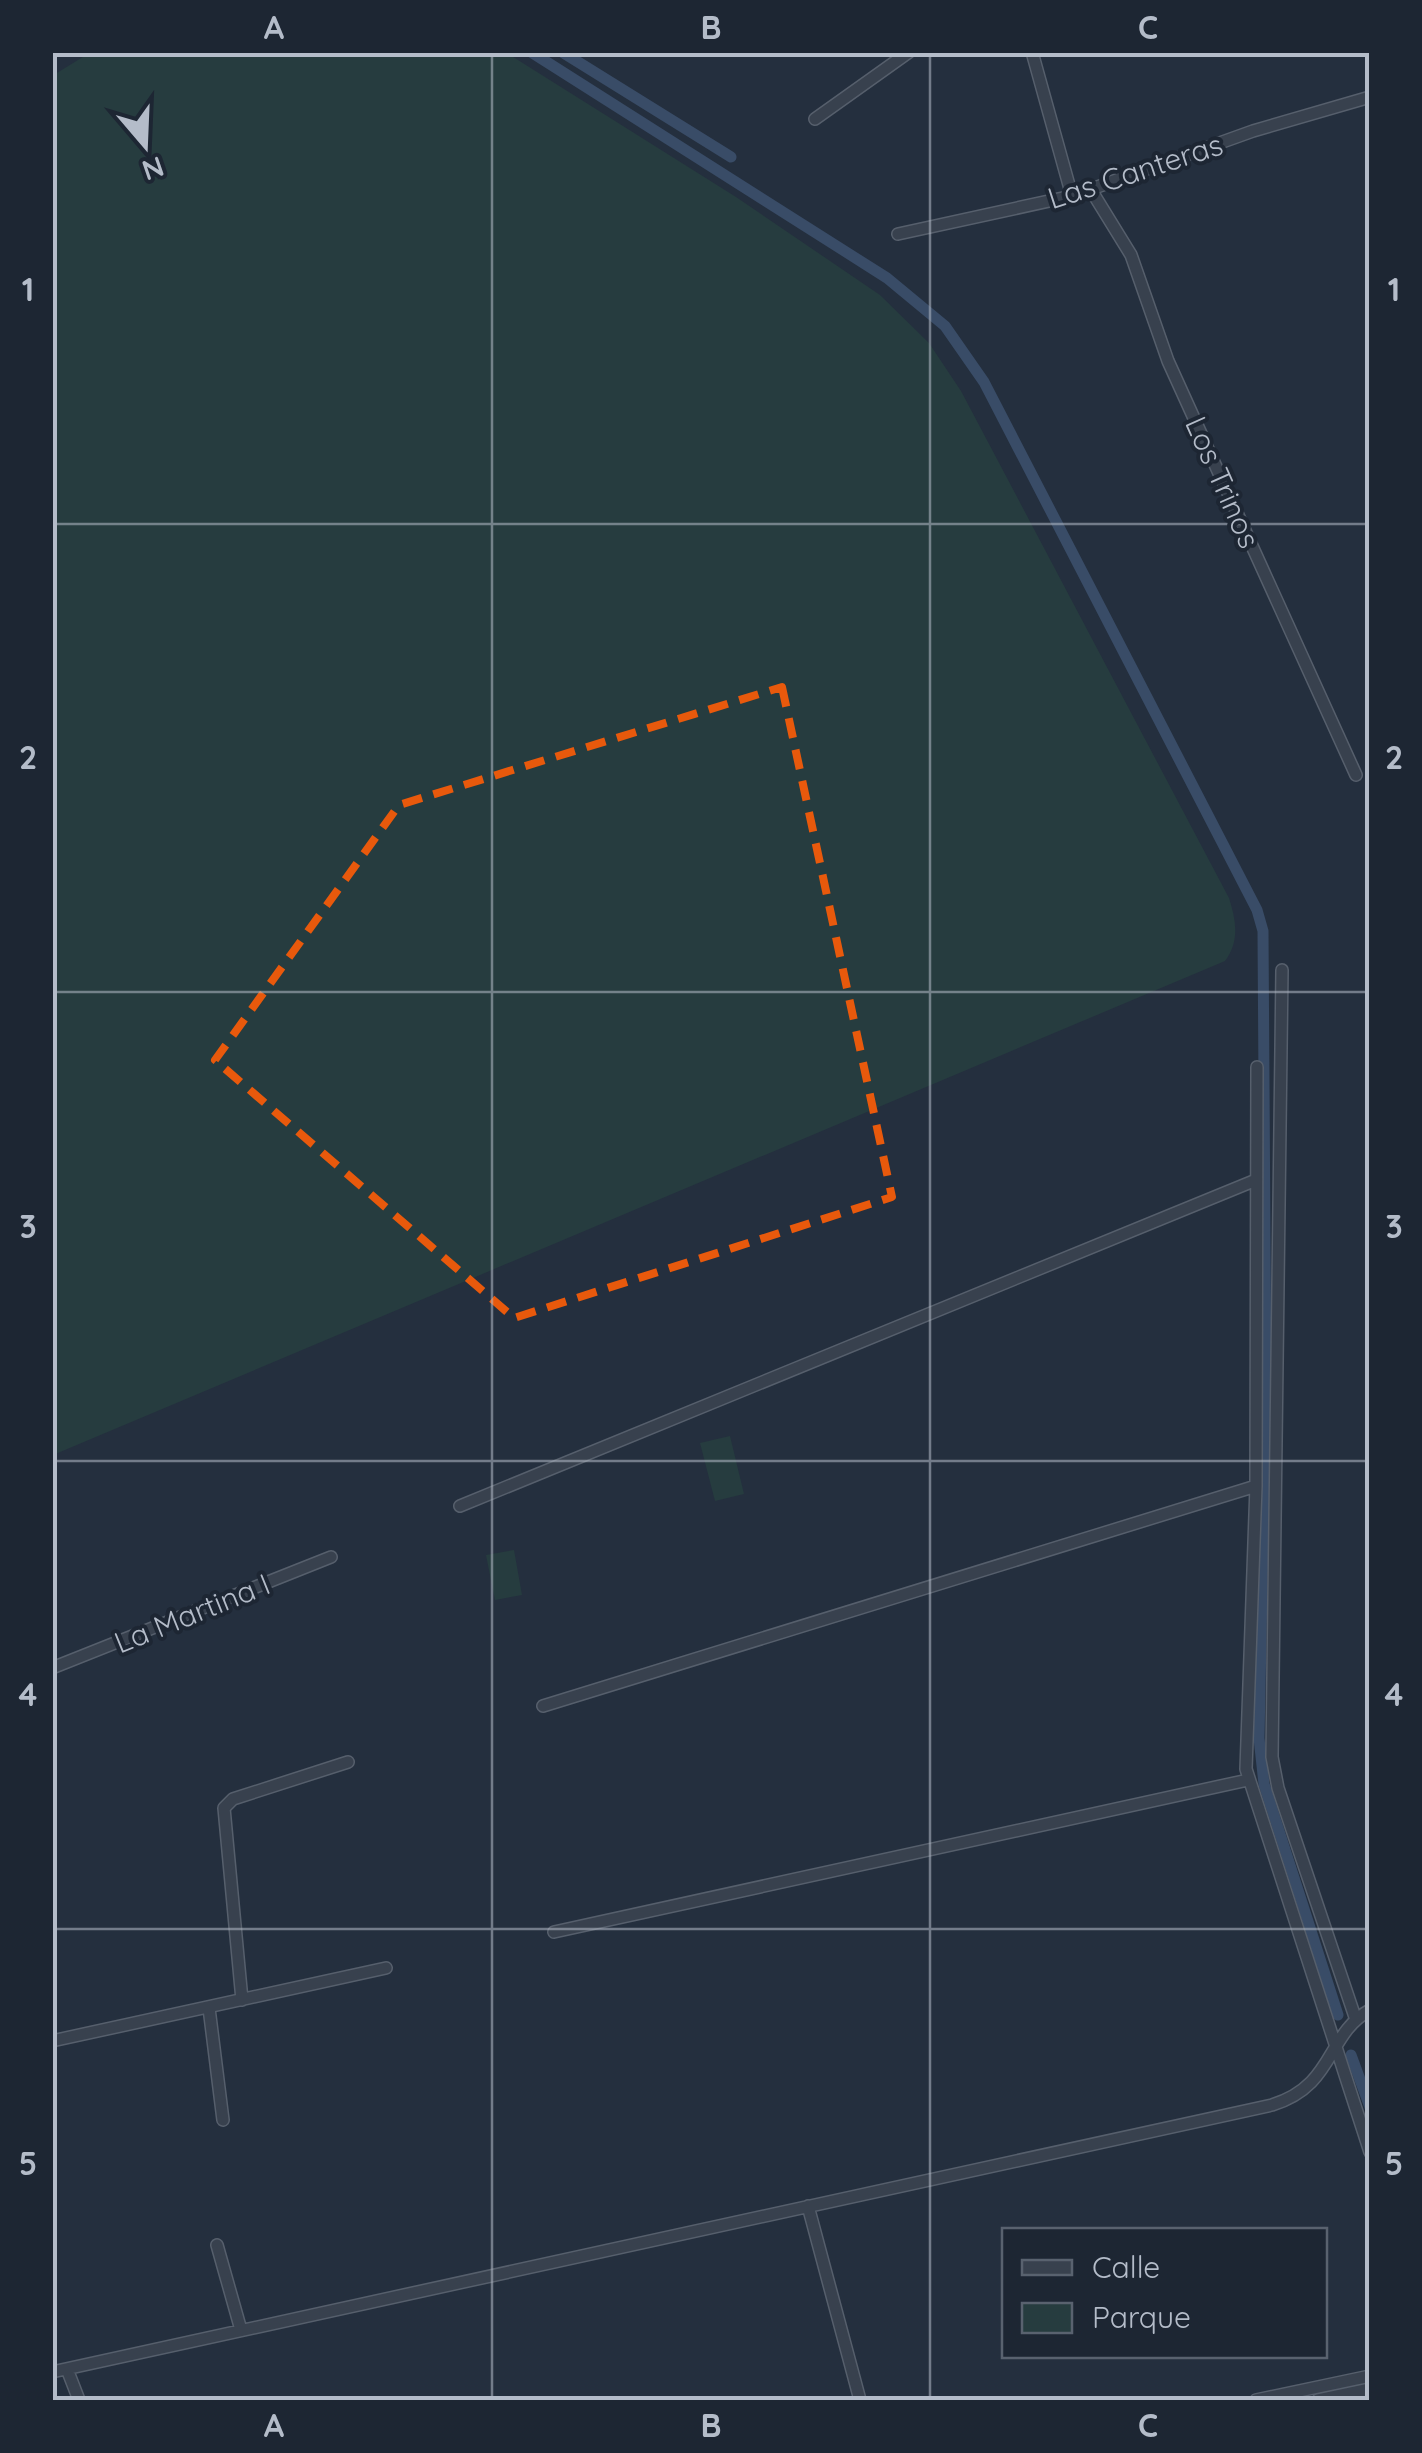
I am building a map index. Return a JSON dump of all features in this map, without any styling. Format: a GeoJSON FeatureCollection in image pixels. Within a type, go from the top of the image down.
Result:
{"type":"FeatureCollection","features":[{"type":"Feature","properties":{"kind":"street"},"geometry":{"type":"LineString","coordinates":[[814,120],[908,52]]}},
{"type":"Feature","properties":{"kind":"street"},"geometry":{"type":"LineString","coordinates":[[1032,52],[1072,196]]}},
{"type":"Feature","properties":{"kind":"street","name":"Las Canteras"},"geometry":{"type":"LineString","coordinates":[[898,234],[1072,196],[1253,131],[1370,97]]}},
{"type":"Feature","properties":{"kind":"street","name":"Los Trinos"},"geometry":{"type":"LineString","coordinates":[[1091,190],[1131,255],[1168,361],[1356,775]]}},
{"type":"Feature","properties":{"kind":"street"},"geometry":{"type":"LineString","coordinates":[[1282,970],[1272,1757],[1278,1788],[1356,2020]]}},
{"type":"Feature","properties":{"kind":"street"},"geometry":{"type":"LineString","coordinates":[[1257,1067],[1256,1486],[1245,1749],[1248,1780],[1370,2152]]}},
{"type":"Feature","properties":{"kind":"street"},"geometry":{"type":"LineString","coordinates":[[460,1506],[1256,1180]]}},
{"type":"Feature","properties":{"kind":"street"},"geometry":{"type":"LineString","coordinates":[[542,1706],[1256,1486]]}},
{"type":"Feature","properties":{"kind":"street","name":"La Martina I"},"geometry":{"type":"LineString","coordinates":[[52,1668],[331,1557]]}},
{"type":"Feature","properties":{"kind":"street"},"geometry":{"type":"LineString","coordinates":[[242,2000],[224,1808],[232,1799],[348,1762]]}},
{"type":"Feature","properties":{"kind":"street"},"geometry":{"type":"LineString","coordinates":[[554,1932],[1248,1780]]}},
{"type":"Feature","properties":{"kind":"street"},"geometry":{"type":"LineString","coordinates":[[52,2042],[386,1968]]}},
{"type":"Feature","properties":{"kind":"street"},"geometry":{"type":"LineString","coordinates":[[209,2008],[222,2120]]}},
{"type":"Feature","properties":{"kind":"street"},"geometry":{"type":"LineString","coordinates":[[52,2372],[1272,2105],[1308,2086],[1356,2020],[1370,2010]]}},
{"type":"Feature","properties":{"kind":"street"},"geometry":{"type":"LineString","coordinates":[[808,2206],[860,2400]]}},
{"type":"Feature","properties":{"kind":"street"},"geometry":{"type":"LineString","coordinates":[[217,2245],[241,2330]]}},
{"type":"Feature","properties":{"kind":"street"},"geometry":{"type":"LineString","coordinates":[[67,2369],[79,2400]]}},
{"type":"Feature","properties":{"kind":"street"},"geometry":{"type":"LineString","coordinates":[[1256,2400],[1370,2376]]}},
{"type":"Feature","properties":{"kind":"street"},"geometry":{"type":"LineString","coordinates":[[1318,2400],[1370,2390]]}},
{"type":"Feature","properties":{"kind":"highlighted area"},"geometry":{"type":"Polygon","coordinates":[[[782,687],[892,1197],[514,1318],[215,1060],[399,805],[782,687]]]}},
{"type":"Feature","properties":{"kind":"green space"},"geometry":{"type":"Polygon","coordinates":[[[91,52],[507,53],[736,197],[880,295],[929,343],[961,391],[1229,898],[1235,930],[1233,946],[1225,961],[53,1455],[52,76],[91,52]]]}},
{"type":"Feature","properties":{"kind":"green space"},"geometry":{"type":"Polygon","coordinates":[[[730,1436],[744,1494],[715,1501],[700,1443],[730,1436]]]}},
{"type":"Feature","properties":{"kind":"green space"},"geometry":{"type":"Polygon","coordinates":[[[514,1550],[522,1595],[495,1600],[486,1555],[514,1550]]]}},
{"type":"Feature","properties":{"kind":"waterway"},"geometry":{"type":"LineString","coordinates":[[531,52],[887,278],[945,326],[984,382],[1257,910],[1263,931],[1266,1392],[1259,1738],[1264,1784],[1338,2015]]}},
{"type":"Feature","properties":{"kind":"waterway"},"geometry":{"type":"LineString","coordinates":[[562,52],[731,157]]}},
{"type":"Feature","properties":{"kind":"waterway"},"geometry":{"type":"LineString","coordinates":[[1351,2055],[1370,2107]]}}]}
